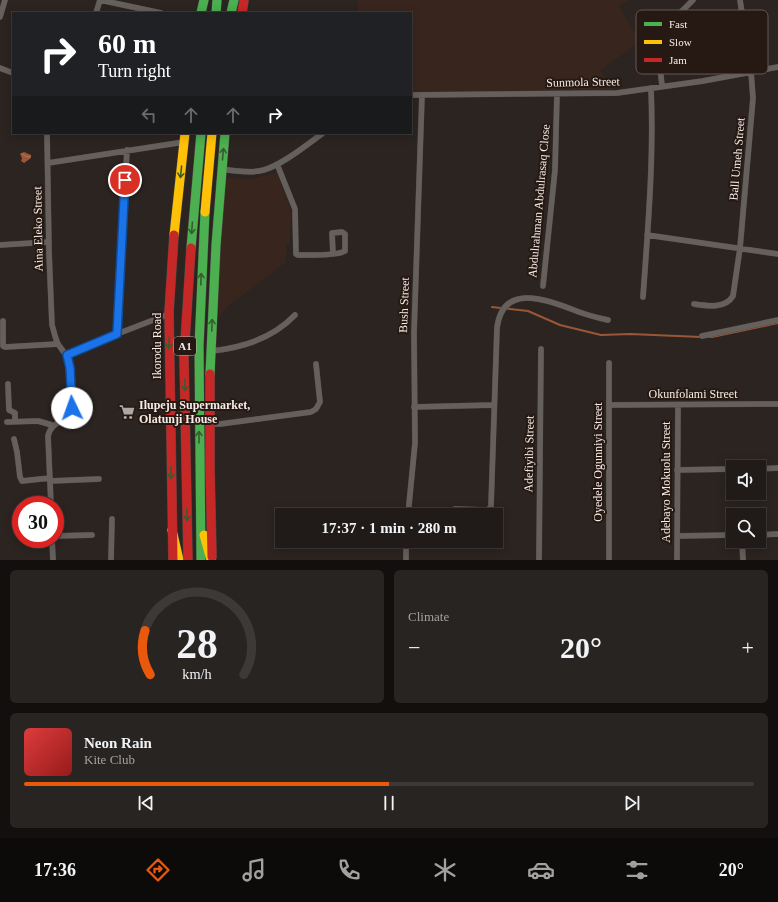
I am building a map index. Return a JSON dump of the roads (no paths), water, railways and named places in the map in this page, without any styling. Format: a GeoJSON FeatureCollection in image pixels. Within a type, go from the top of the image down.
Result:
{"type":"FeatureCollection","features":[{"type":"Feature","properties":{"kind":"main road"},"geometry":{"type":"LineString","coordinates":[[201,12],[204,0]]}},
{"type":"Feature","properties":{"kind":"main road"},"geometry":{"type":"LineString","coordinates":[[216,12],[217,0]]}},
{"type":"Feature","properties":{"kind":"main road"},"geometry":{"type":"LineString","coordinates":[[231,12],[234,0]]}},
{"type":"Feature","properties":{"kind":"main road"},"geometry":{"type":"LineString","coordinates":[[242,12],[244,0]]}},
{"type":"Feature","properties":{"kind":"main road","name":"A1"},"geometry":{"type":"LineString","coordinates":[[188,560],[184,357],[194,206],[201,134]]}},
{"type":"Feature","properties":{"kind":"main road","name":"A1"},"geometry":{"type":"LineString","coordinates":[[201,560],[198,356],[202,244],[212,134]]}},
{"type":"Feature","properties":{"kind":"main road"},"geometry":{"type":"LineString","coordinates":[[211,560],[209,424],[211,350],[216,245],[225,134]]}},
{"type":"Feature","properties":{"kind":"main road","name":"Ikorodu Road"},"geometry":{"type":"LineString","coordinates":[[173,560],[168,368],[169,314],[175,220],[184,137]]}},
{"type":"Feature","properties":{"kind":"main road"},"geometry":{"type":"LineString","coordinates":[[200,520],[211,560]]}},
{"type":"Feature","properties":{"kind":"main road"},"geometry":{"type":"LineString","coordinates":[[172,530],[179,560]]}},
{"type":"Feature","properties":{"kind":"street"},"geometry":{"type":"LineString","coordinates":[[0,17],[5,0]]}},
{"type":"Feature","properties":{"kind":"street"},"geometry":{"type":"LineString","coordinates":[[96,12],[100,0],[156,12]]}},
{"type":"Feature","properties":{"kind":"street"},"geometry":{"type":"LineString","coordinates":[[683,10],[693,0]]}},
{"type":"Feature","properties":{"kind":"street","name":"Ball Umeh Street"},"geometry":{"type":"LineString","coordinates":[[740,0],[742,10]]}},
{"type":"Feature","properties":{"kind":"street","name":"Sunmola Street"},"geometry":{"type":"LineString","coordinates":[[768,69],[778,67]]}},
{"type":"Feature","properties":{"kind":"street"},"geometry":{"type":"LineString","coordinates":[[0,68],[12,73]]}},
{"type":"Feature","properties":{"kind":"street"},"geometry":{"type":"LineString","coordinates":[[661,74],[662,86]]}},
{"type":"Feature","properties":{"kind":"street","name":"Sunmola Street"},"geometry":{"type":"LineString","coordinates":[[412,95],[617,93],[740,74]]}},
{"type":"Feature","properties":{"kind":"street","name":"Ball Umeh Street"},"geometry":{"type":"LineString","coordinates":[[694,304],[724,305],[730,302],[733,296],[740,248],[753,98],[751,74]]}},
{"type":"Feature","properties":{"kind":"street"},"geometry":{"type":"LineString","coordinates":[[643,297],[652,150],[650,88]]}},
{"type":"Feature","properties":{"kind":"street","name":"Abdulrahman Abdulrasaq Close"},"geometry":{"type":"LineString","coordinates":[[544,286],[555,170],[557,94]]}},
{"type":"Feature","properties":{"kind":"street","name":"Bush Street"},"geometry":{"type":"LineString","coordinates":[[409,508],[414,460],[414,333],[422,95]]}},
{"type":"Feature","properties":{"kind":"street","name":"Aina Eleko Street"},"geometry":{"type":"LineString","coordinates":[[47,134],[52,325],[54,336],[58,344]]}},
{"type":"Feature","properties":{"kind":"street"},"geometry":{"type":"LineString","coordinates":[[222,169],[241,172],[261,171],[277,164],[322,134]]}},
{"type":"Feature","properties":{"kind":"street"},"geometry":{"type":"LineString","coordinates":[[48,163],[126,150],[184,137]]}},
{"type":"Feature","properties":{"kind":"street"},"geometry":{"type":"LineString","coordinates":[[117,334],[126,150]]}},
{"type":"Feature","properties":{"kind":"street"},"geometry":{"type":"LineString","coordinates":[[277,164],[295,209],[296,254],[333,254]]}},
{"type":"Feature","properties":{"kind":"street"},"geometry":{"type":"LineString","coordinates":[[647,235],[778,254]]}},
{"type":"Feature","properties":{"kind":"street"},"geometry":{"type":"LineString","coordinates":[[0,245],[49,242]]}},
{"type":"Feature","properties":{"kind":"street"},"geometry":{"type":"LineString","coordinates":[[489,508],[498,316],[510,301],[515,299],[533,298],[555,303],[589,316],[608,320]]}},
{"type":"Feature","properties":{"kind":"street"},"geometry":{"type":"LineString","coordinates":[[67,355],[169,314]]}},
{"type":"Feature","properties":{"kind":"street"},"geometry":{"type":"LineString","coordinates":[[211,350],[232,348],[266,336],[287,324],[295,315]]}},
{"type":"Feature","properties":{"kind":"street"},"geometry":{"type":"LineString","coordinates":[[702,336],[778,320]]}},
{"type":"Feature","properties":{"kind":"street"},"geometry":{"type":"LineString","coordinates":[[3,321],[3,346],[58,344],[67,355],[70,368],[72,412],[69,416],[52,425],[49,429],[50,496]]}},
{"type":"Feature","properties":{"kind":"street","name":"Adefiyibi Street"},"geometry":{"type":"LineString","coordinates":[[539,560],[541,349]]}},
{"type":"Feature","properties":{"kind":"street","name":"Oyedele Ogunniyi Street"},"geometry":{"type":"LineString","coordinates":[[609,363],[609,560]]}},
{"type":"Feature","properties":{"kind":"street"},"geometry":{"type":"LineString","coordinates":[[209,424],[220,424],[311,412],[316,409],[320,402],[316,364]]}},
{"type":"Feature","properties":{"kind":"street"},"geometry":{"type":"LineString","coordinates":[[8,384],[9,410],[15,413],[15,422]]}},
{"type":"Feature","properties":{"kind":"street","name":"Okunfolami Street"},"geometry":{"type":"LineString","coordinates":[[609,405],[778,404]]}},
{"type":"Feature","properties":{"kind":"street"},"geometry":{"type":"LineString","coordinates":[[414,407],[493,405]]}},
{"type":"Feature","properties":{"kind":"street","name":"Adebayo Mokuolu Street"},"geometry":{"type":"LineString","coordinates":[[677,560],[678,405]]}},
{"type":"Feature","properties":{"kind":"street"},"geometry":{"type":"LineString","coordinates":[[7,422],[38,421],[52,425]]}},
{"type":"Feature","properties":{"kind":"street"},"geometry":{"type":"LineString","coordinates":[[14,438],[20,477],[22,481],[50,479],[99,479]]}},
{"type":"Feature","properties":{"kind":"street"},"geometry":{"type":"LineString","coordinates":[[766,469],[778,468]]}},
{"type":"Feature","properties":{"kind":"street"},"geometry":{"type":"LineString","coordinates":[[677,470],[726,469]]}},
{"type":"Feature","properties":{"kind":"street"},"geometry":{"type":"LineString","coordinates":[[111,560],[112,519]]}},
{"type":"Feature","properties":{"kind":"street"},"geometry":{"type":"LineString","coordinates":[[766,535],[778,534]]}},
{"type":"Feature","properties":{"kind":"street"},"geometry":{"type":"LineString","coordinates":[[64,536],[92,535]]}},
{"type":"Feature","properties":{"kind":"street"},"geometry":{"type":"LineString","coordinates":[[677,536],[726,535]]}},
{"type":"Feature","properties":{"kind":"street"},"geometry":{"type":"LineString","coordinates":[[52,548],[53,560]]}},
{"type":"Feature","properties":{"kind":"street"},"geometry":{"type":"LineString","coordinates":[[406,548],[406,560]]}},
{"type":"Feature","properties":{"kind":"street"},"geometry":{"type":"LineString","coordinates":[[742,548],[742,560]]}},
{"type":"Feature","properties":{"kind":"water"},"geometry":{"type":"Polygon","coordinates":[[[24,152],[31,155],[31,158],[24,163],[21,161],[22,158],[20,154],[24,152]]]}},
{"type":"Feature","properties":{"kind":"waterway"},"geometry":{"type":"LineString","coordinates":[[492,307],[528,311],[560,325],[601,335],[630,334],[701,337]]}},
{"type":"Feature","properties":{"kind":"waterway"},"geometry":{"type":"LineString","coordinates":[[707,337],[778,323]]}},
{"type":"Feature","properties":{"kind":"place","name":"Ilupeju Supermarket, Olatunji House"},"geometry":{"type":"Point","coordinates":[127,412]}}]}
